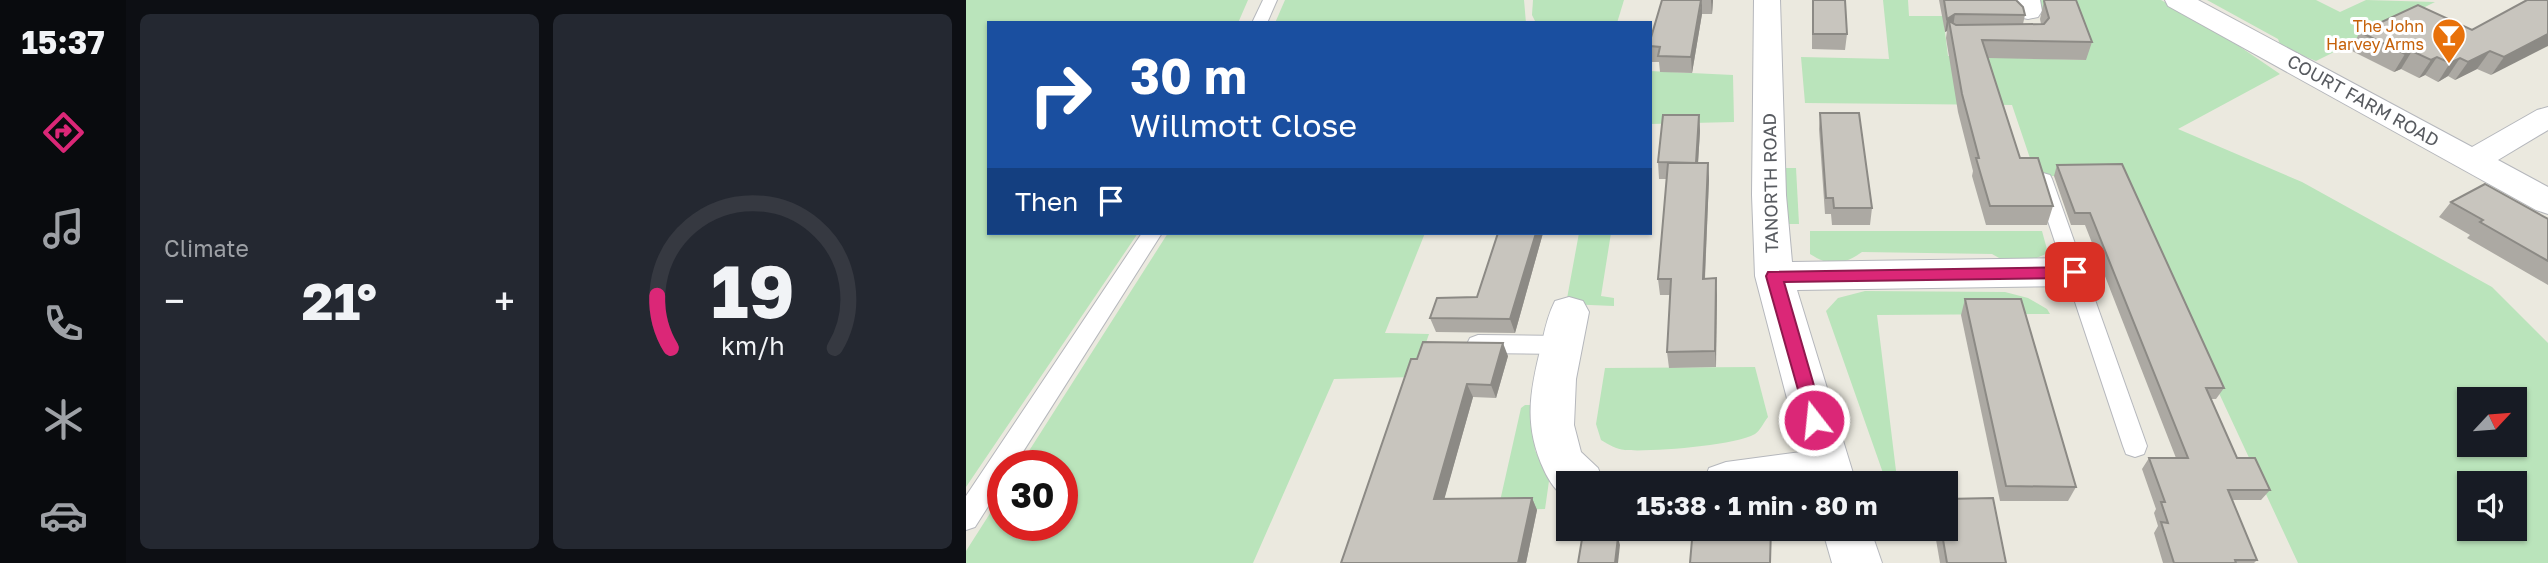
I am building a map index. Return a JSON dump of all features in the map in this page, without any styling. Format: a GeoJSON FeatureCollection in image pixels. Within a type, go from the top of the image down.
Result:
{"type":"FeatureCollection","features":[{"type":"Feature","properties":{"kind":"street","name":"TANORTH ROAD"},"geometry":{"type":"LineString","coordinates":[[1767,0],[1769,195],[1774,276],[1829,471]]}},
{"type":"Feature","properties":{"kind":"street","name":"COURT FARM ROAD"},"geometry":{"type":"LineString","coordinates":[[2178,0],[2548,202]]}},
{"type":"Feature","properties":{"kind":"street"},"geometry":{"type":"LineString","coordinates":[[2472,161],[2548,117]]}},
{"type":"Feature","properties":{"kind":"street"},"geometry":{"type":"LineString","coordinates":[[1774,276],[2075,272]]}},
{"type":"Feature","properties":{"kind":"street"},"geometry":{"type":"LineString","coordinates":[[1565,471],[1552,437],[1551,406],[1566,329]]}},
{"type":"Feature","properties":{"kind":"street"},"geometry":{"type":"LineString","coordinates":[[1850,541],[1857,563]]}},
{"type":"Feature","properties":{"kind":"lane"},"geometry":{"type":"LineString","coordinates":[[1260,21],[1270,0]]}},
{"type":"Feature","properties":{"kind":"lane"},"geometry":{"type":"LineString","coordinates":[[2043,179],[2134,446]]}},
{"type":"Feature","properties":{"kind":"lane"},"geometry":{"type":"LineString","coordinates":[[966,518],[1151,235]]}},
{"type":"Feature","properties":{"kind":"lane"},"geometry":{"type":"LineString","coordinates":[[1455,344],[1566,329]]}},
{"type":"Feature","properties":{"kind":"green space"},"geometry":{"type":"Polygon","coordinates":[[[966,0],[1248,0],[1239,21],[987,21],[987,235],[1137,235],[991,450],[987,450],[987,456],[966,487],[966,0]]]}},
{"type":"Feature","properties":{"kind":"green space"},"geometry":{"type":"Polygon","coordinates":[[[1285,0],[1524,0],[1526,21],[1276,21],[1285,0]]]}},
{"type":"Feature","properties":{"kind":"green space"},"geometry":{"type":"Polygon","coordinates":[[[1533,0],[1624,0],[1618,21],[1535,21],[1532,15],[1533,0]]]}},
{"type":"Feature","properties":{"kind":"green space"},"geometry":{"type":"Polygon","coordinates":[[[1883,0],[1908,0],[1909,16],[1943,16],[1948,56],[2086,60],[2069,14],[2041,11],[2038,0],[2161,0],[2211,27],[2280,74],[2178,129],[2302,182],[2492,287],[2548,343],[2548,563],[2298,563],[2118,176],[2036,176],[2012,105],[1805,103],[1801,57],[1889,59],[1883,0]]]}},
{"type":"Feature","properties":{"kind":"green space"},"geometry":{"type":"Polygon","coordinates":[[[2207,0],[2316,0],[2340,12],[2366,0],[2435,2],[2316,61],[2281,47],[2278,39],[2207,0]]]}},
{"type":"Feature","properties":{"kind":"green space"},"geometry":{"type":"Polygon","coordinates":[[[1652,71],[1733,75],[1734,122],[1652,124],[1652,71]]]}},
{"type":"Feature","properties":{"kind":"green space"},"geometry":{"type":"Polygon","coordinates":[[[1783,168],[1796,168],[1799,224],[1786,224],[1783,168]]]}},
{"type":"Feature","properties":{"kind":"green space"},"geometry":{"type":"Polygon","coordinates":[[[1810,231],[2042,231],[2048,253],[2032,260],[2008,263],[1992,254],[1862,252],[1849,260],[1830,263],[1810,254],[1810,231]]]}},
{"type":"Feature","properties":{"kind":"green space"},"geometry":{"type":"Polygon","coordinates":[[[1167,235],[1424,235],[1385,333],[1429,334],[1414,377],[1334,379],[1253,563],[966,563],[966,551],[987,518],[987,541],[1078,541],[1078,450],[1030,450],[1167,235]]]}},
{"type":"Feature","properties":{"kind":"green space"},"geometry":{"type":"Polygon","coordinates":[[[1579,235],[1611,235],[1601,296],[1614,298],[1614,306],[1566,304],[1579,235]]]}},
{"type":"Feature","properties":{"kind":"green space"},"geometry":{"type":"Polygon","coordinates":[[[1865,291],[2005,292],[2028,298],[2047,309],[2050,314],[1877,315],[1896,471],[1882,471],[1826,311],[1838,298],[1865,291]]]}},
{"type":"Feature","properties":{"kind":"green space"},"geometry":{"type":"Polygon","coordinates":[[[1755,367],[1768,417],[1755,434],[1711,445],[1653,450],[1622,449],[1601,440],[1596,424],[1605,368],[1755,367]]]}},
{"type":"Feature","properties":{"kind":"green space"},"geometry":{"type":"Polygon","coordinates":[[[1532,405],[1535,450],[1549,481],[1545,509],[1498,510],[1521,408],[1532,405]]]}},
{"type":"Feature","properties":{"kind":"building"},"geometry":{"type":"Polygon","coordinates":[[[1662,0],[1701,0],[1691,57],[1658,56],[1660,47],[1652,46],[1652,34],[1662,0]]]}},
{"type":"Feature","properties":{"kind":"building"},"geometry":{"type":"Polygon","coordinates":[[[1813,0],[1845,0],[1847,34],[1813,34],[1813,0]]]}},
{"type":"Feature","properties":{"kind":"building"},"geometry":{"type":"Polygon","coordinates":[[[1944,0],[2016,0],[2023,7],[2025,15],[1955,14],[1947,19],[1944,0]]]}},
{"type":"Feature","properties":{"kind":"building"},"geometry":{"type":"Polygon","coordinates":[[[2045,0],[2076,0],[2092,42],[1982,40],[2020,158],[2038,158],[2053,206],[1990,206],[1976,158],[1979,158],[1962,94],[1949,21],[1956,25],[2044,24],[2049,18],[2045,0]]]}},
{"type":"Feature","properties":{"kind":"building"},"geometry":{"type":"Polygon","coordinates":[[[2527,0],[2548,0],[2548,34],[2504,57],[2490,51],[2468,62],[2460,58],[2450,63],[2437,57],[2431,60],[2412,51],[2405,54],[2360,32],[2418,5],[2472,30],[2527,0]]]}},
{"type":"Feature","properties":{"kind":"building"},"geometry":{"type":"Polygon","coordinates":[[[1820,113],[1859,113],[1872,208],[1834,208],[1833,198],[1826,198],[1820,113]]]}},
{"type":"Feature","properties":{"kind":"building"},"geometry":{"type":"Polygon","coordinates":[[[1663,115],[1699,115],[1696,163],[1658,162],[1663,115]]]}},
{"type":"Feature","properties":{"kind":"building"},"geometry":{"type":"Polygon","coordinates":[[[1668,163],[1708,163],[1703,279],[1716,278],[1715,351],[1667,352],[1671,279],[1658,279],[1668,163]]]}},
{"type":"Feature","properties":{"kind":"building"},"geometry":{"type":"Polygon","coordinates":[[[2122,164],[2224,388],[2206,388],[2237,458],[2255,458],[2270,490],[2228,490],[2257,560],[2235,560],[2236,563],[2174,563],[2161,522],[2168,523],[2161,502],[2165,502],[2149,458],[2188,458],[2090,213],[2075,213],[2057,165],[2122,164]]]}},
{"type":"Feature","properties":{"kind":"building"},"geometry":{"type":"Polygon","coordinates":[[[2485,184],[2548,219],[2548,261],[2451,202],[2485,184]]]}},
{"type":"Feature","properties":{"kind":"building"},"geometry":{"type":"Polygon","coordinates":[[[1497,235],[1535,235],[1510,319],[1430,318],[1437,298],[1477,297],[1497,235]]]}},
{"type":"Feature","properties":{"kind":"building"},"geometry":{"type":"Polygon","coordinates":[[[1965,299],[2021,299],[2076,487],[2006,486],[1965,299]]]}},
{"type":"Feature","properties":{"kind":"building"},"geometry":{"type":"Polygon","coordinates":[[[1423,342],[1503,343],[1491,385],[1467,384],[1434,499],[1532,498],[1518,563],[1341,563],[1411,359],[1417,359],[1423,342]]]}},
{"type":"Feature","properties":{"kind":"building"},"geometry":{"type":"Polygon","coordinates":[[[1993,498],[2006,563],[1947,563],[1943,541],[1958,541],[1958,499],[1993,498]]]}},
{"type":"Feature","properties":{"kind":"building"},"geometry":{"type":"Polygon","coordinates":[[[1582,541],[1618,541],[1615,563],[1578,563],[1582,541]]]}},
{"type":"Feature","properties":{"kind":"building"},"geometry":{"type":"Polygon","coordinates":[[[1692,541],[1771,541],[1770,563],[1690,563],[1692,541]]]}},
{"type":"Feature","properties":{"kind":"place","name":"The John Harvey Arms"},"geometry":{"type":"Point","coordinates":[2449,65]}},
{"type":"Feature","properties":{"kind":"route"},"geometry":{"type":"LineString","coordinates":[[1814,420],[1774,276],[2075,272]]}}]}
